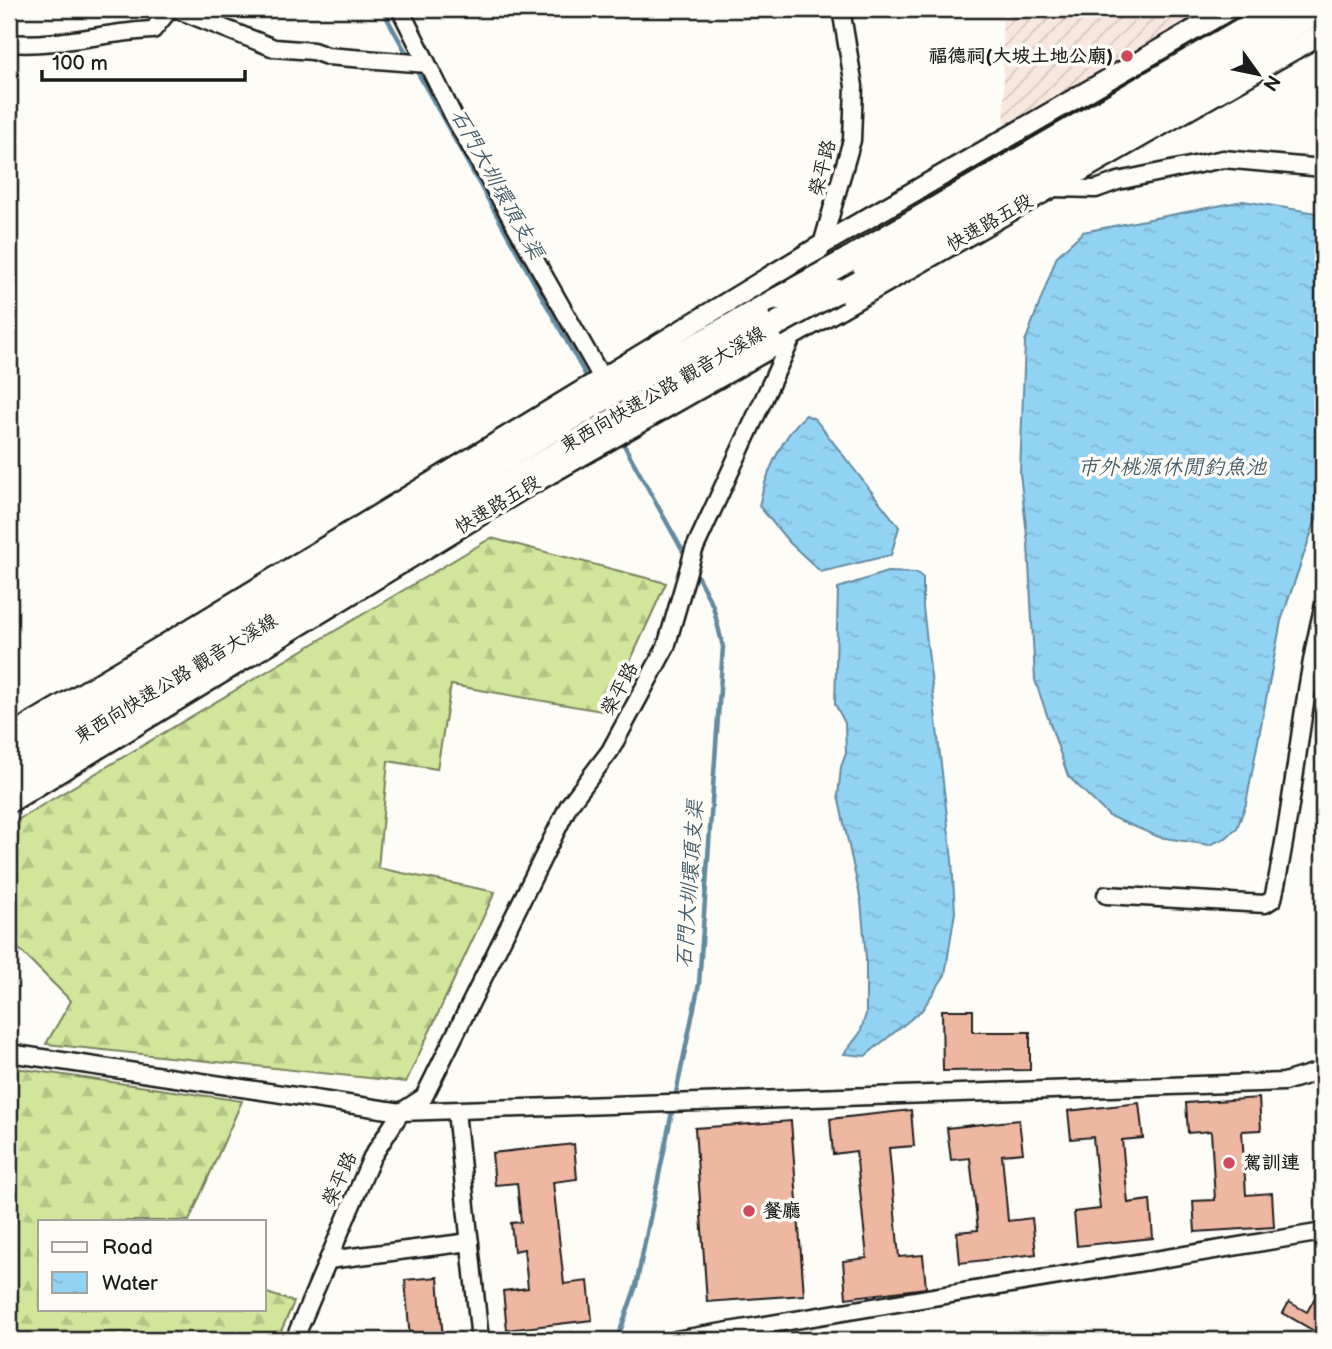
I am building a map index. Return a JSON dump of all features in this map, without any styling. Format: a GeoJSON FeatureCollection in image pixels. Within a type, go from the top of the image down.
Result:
{"type":"FeatureCollection","features":[{"type":"Feature","properties":{"kind":"highway","name":"東西向快速公路 觀音大溪線"},"geometry":{"type":"LineString","coordinates":[[9,760],[780,298],[1278,9]]}},
{"type":"Feature","properties":{"kind":"highway","name":"東西向快速公路 觀音大溪線"},"geometry":{"type":"LineString","coordinates":[[9,779],[604,404],[784,330],[1323,9]]}},
{"type":"Feature","properties":{"kind":"main road"},"geometry":{"type":"LineString","coordinates":[[9,736],[196,626],[604,404],[825,243],[1230,9]]}},
{"type":"Feature","properties":{"kind":"main road","name":"快速路五段"},"geometry":{"type":"LineString","coordinates":[[9,803],[784,330],[1052,188],[1323,33]]}},
{"type":"Feature","properties":{"kind":"street"},"geometry":{"type":"LineString","coordinates":[[16,43],[52,44],[120,31],[153,30],[170,9]]}},
{"type":"Feature","properties":{"kind":"street"},"geometry":{"type":"LineString","coordinates":[[176,9],[274,48],[417,63]]}},
{"type":"Feature","properties":{"kind":"street"},"geometry":{"type":"LineString","coordinates":[[400,9],[417,63],[455,118],[604,404]]}},
{"type":"Feature","properties":{"kind":"street","name":"榮平路"},"geometry":{"type":"LineString","coordinates":[[294,1340],[372,1157],[401,1112],[424,1097],[569,805],[610,751],[666,647],[694,550],[784,330],[825,243],[852,140],[853,86],[841,9]]}},
{"type":"Feature","properties":{"kind":"street"},"geometry":{"type":"LineString","coordinates":[[1052,188],[1096,190],[1118,181],[1223,159],[1323,168]]}},
{"type":"Feature","properties":{"kind":"street"},"geometry":{"type":"LineString","coordinates":[[1106,895],[1265,904],[1273,899],[1283,854],[1299,742],[1323,608]]}},
{"type":"Feature","properties":{"kind":"street"},"geometry":{"type":"LineString","coordinates":[[9,1053],[401,1112],[1284,1082],[1323,1070]]}},
{"type":"Feature","properties":{"kind":"street"},"geometry":{"type":"LineString","coordinates":[[456,1111],[480,1340]]}},
{"type":"Feature","properties":{"kind":"street"},"geometry":{"type":"LineString","coordinates":[[675,1340],[1323,1232]]}},
{"type":"Feature","properties":{"kind":"street"},"geometry":{"type":"LineString","coordinates":[[328,1260],[470,1242]]}},
{"type":"Feature","properties":{"kind":"shaded area"},"geometry":{"type":"Polygon","coordinates":[[[1002,9],[1219,9],[1005,136],[1002,9]]]}},
{"type":"Feature","properties":{"kind":"green space"},"geometry":{"type":"Polygon","coordinates":[[[491,538],[666,583],[607,712],[451,685],[437,769],[388,761],[378,868],[495,892],[406,1082],[46,1044],[71,1001],[9,939],[9,825],[491,538]]]}},
{"type":"Feature","properties":{"kind":"green space"},"geometry":{"type":"Polygon","coordinates":[[[9,1067],[242,1101],[189,1220],[38,1220],[38,1310],[266,1310],[266,1293],[294,1302],[277,1340],[9,1340],[9,1067]]]}},
{"type":"Feature","properties":{"kind":"water","name":"市外桃源休閒釣魚池"},"geometry":{"type":"Polygon","coordinates":[[[1243,201],[1323,214],[1323,499],[1281,621],[1246,804],[1237,828],[1226,838],[1209,845],[1159,837],[1109,816],[1068,776],[1035,680],[1028,544],[1020,473],[1025,342],[1057,256],[1083,232],[1243,201]]]}},
{"type":"Feature","properties":{"kind":"water"},"geometry":{"type":"Polygon","coordinates":[[[806,415],[815,419],[899,527],[891,555],[821,572],[789,542],[759,506],[765,482],[782,445],[806,415]]]}},
{"type":"Feature","properties":{"kind":"water"},"geometry":{"type":"Polygon","coordinates":[[[887,572],[917,573],[923,578],[923,607],[952,860],[955,912],[945,975],[922,1010],[865,1056],[844,1054],[860,1033],[866,1014],[866,958],[861,901],[838,796],[841,767],[846,753],[845,723],[835,704],[838,588],[887,572]]]}},
{"type":"Feature","properties":{"kind":"building"},"geometry":{"type":"Polygon","coordinates":[[[942,1010],[973,1010],[973,1032],[1030,1032],[1030,1070],[943,1071],[942,1010]]]}},
{"type":"Feature","properties":{"kind":"building","name":"駕訓連"},"geometry":{"type":"Polygon","coordinates":[[[1259,1098],[1261,1130],[1242,1131],[1246,1195],[1272,1193],[1274,1227],[1195,1232],[1193,1201],[1215,1200],[1211,1131],[1188,1133],[1186,1103],[1259,1098]]]}},
{"type":"Feature","properties":{"kind":"building"},"geometry":{"type":"Polygon","coordinates":[[[1139,1103],[1143,1138],[1122,1140],[1128,1203],[1150,1200],[1153,1238],[1077,1246],[1074,1212],[1100,1209],[1093,1137],[1071,1139],[1068,1111],[1139,1103]]]}},
{"type":"Feature","properties":{"kind":"building"},"geometry":{"type":"Polygon","coordinates":[[[911,1110],[914,1146],[889,1148],[899,1257],[923,1255],[926,1288],[846,1298],[843,1261],[867,1258],[856,1151],[833,1154],[830,1119],[911,1110]]]}},
{"type":"Feature","properties":{"kind":"building"},"geometry":{"type":"Polygon","coordinates":[[[1019,1120],[1023,1153],[1002,1155],[1008,1221],[1032,1218],[1036,1254],[960,1263],[957,1232],[978,1230],[970,1158],[951,1160],[947,1128],[1019,1120]]]}},
{"type":"Feature","properties":{"kind":"building","name":"餐廳"},"geometry":{"type":"Polygon","coordinates":[[[791,1121],[804,1295],[707,1302],[695,1128],[791,1121]]]}},
{"type":"Feature","properties":{"kind":"building"},"geometry":{"type":"Polygon","coordinates":[[[574,1144],[577,1179],[553,1182],[564,1284],[588,1281],[592,1320],[507,1330],[503,1291],[528,1288],[524,1249],[514,1251],[511,1223],[521,1222],[517,1183],[495,1185],[492,1153],[574,1144]]]}},
{"type":"Feature","properties":{"kind":"building"},"geometry":{"type":"Polygon","coordinates":[[[438,1277],[443,1340],[410,1340],[405,1280],[438,1277]]]}},
{"type":"Feature","properties":{"kind":"building"},"geometry":{"type":"Polygon","coordinates":[[[1323,1283],[1323,1336],[1283,1313],[1289,1302],[1307,1312],[1323,1283]]]}},
{"type":"Feature","properties":{"kind":"waterway","name":"石門大圳環頂支渠"},"geometry":{"type":"LineString","coordinates":[[382,9],[409,58]]}},
{"type":"Feature","properties":{"kind":"waterway","name":"石門大圳環頂支渠"},"geometry":{"type":"LineString","coordinates":[[414,66],[585,374]]}},
{"type":"Feature","properties":{"kind":"waterway","name":"石門大圳環頂支渠"},"geometry":{"type":"LineString","coordinates":[[624,445],[686,557]]}},
{"type":"Feature","properties":{"kind":"waterway","name":"石門大圳環頂支渠"},"geometry":{"type":"LineString","coordinates":[[675,1098],[699,984],[723,647],[713,606],[694,570]]}},
{"type":"Feature","properties":{"kind":"waterway","name":"石門大圳環頂支渠"},"geometry":{"type":"LineString","coordinates":[[617,1340],[636,1286],[673,1107]]}},
{"type":"Feature","properties":{"kind":"place","name":"福德祠(大坡土地公廟)"},"geometry":{"type":"Point","coordinates":[1127,56]}},
{"type":"Feature","properties":{"kind":"place","name":"駕訓連"},"geometry":{"type":"Point","coordinates":[1229,1163]}},
{"type":"Feature","properties":{"kind":"place","name":"餐廳"},"geometry":{"type":"Point","coordinates":[749,1211]}}]}
